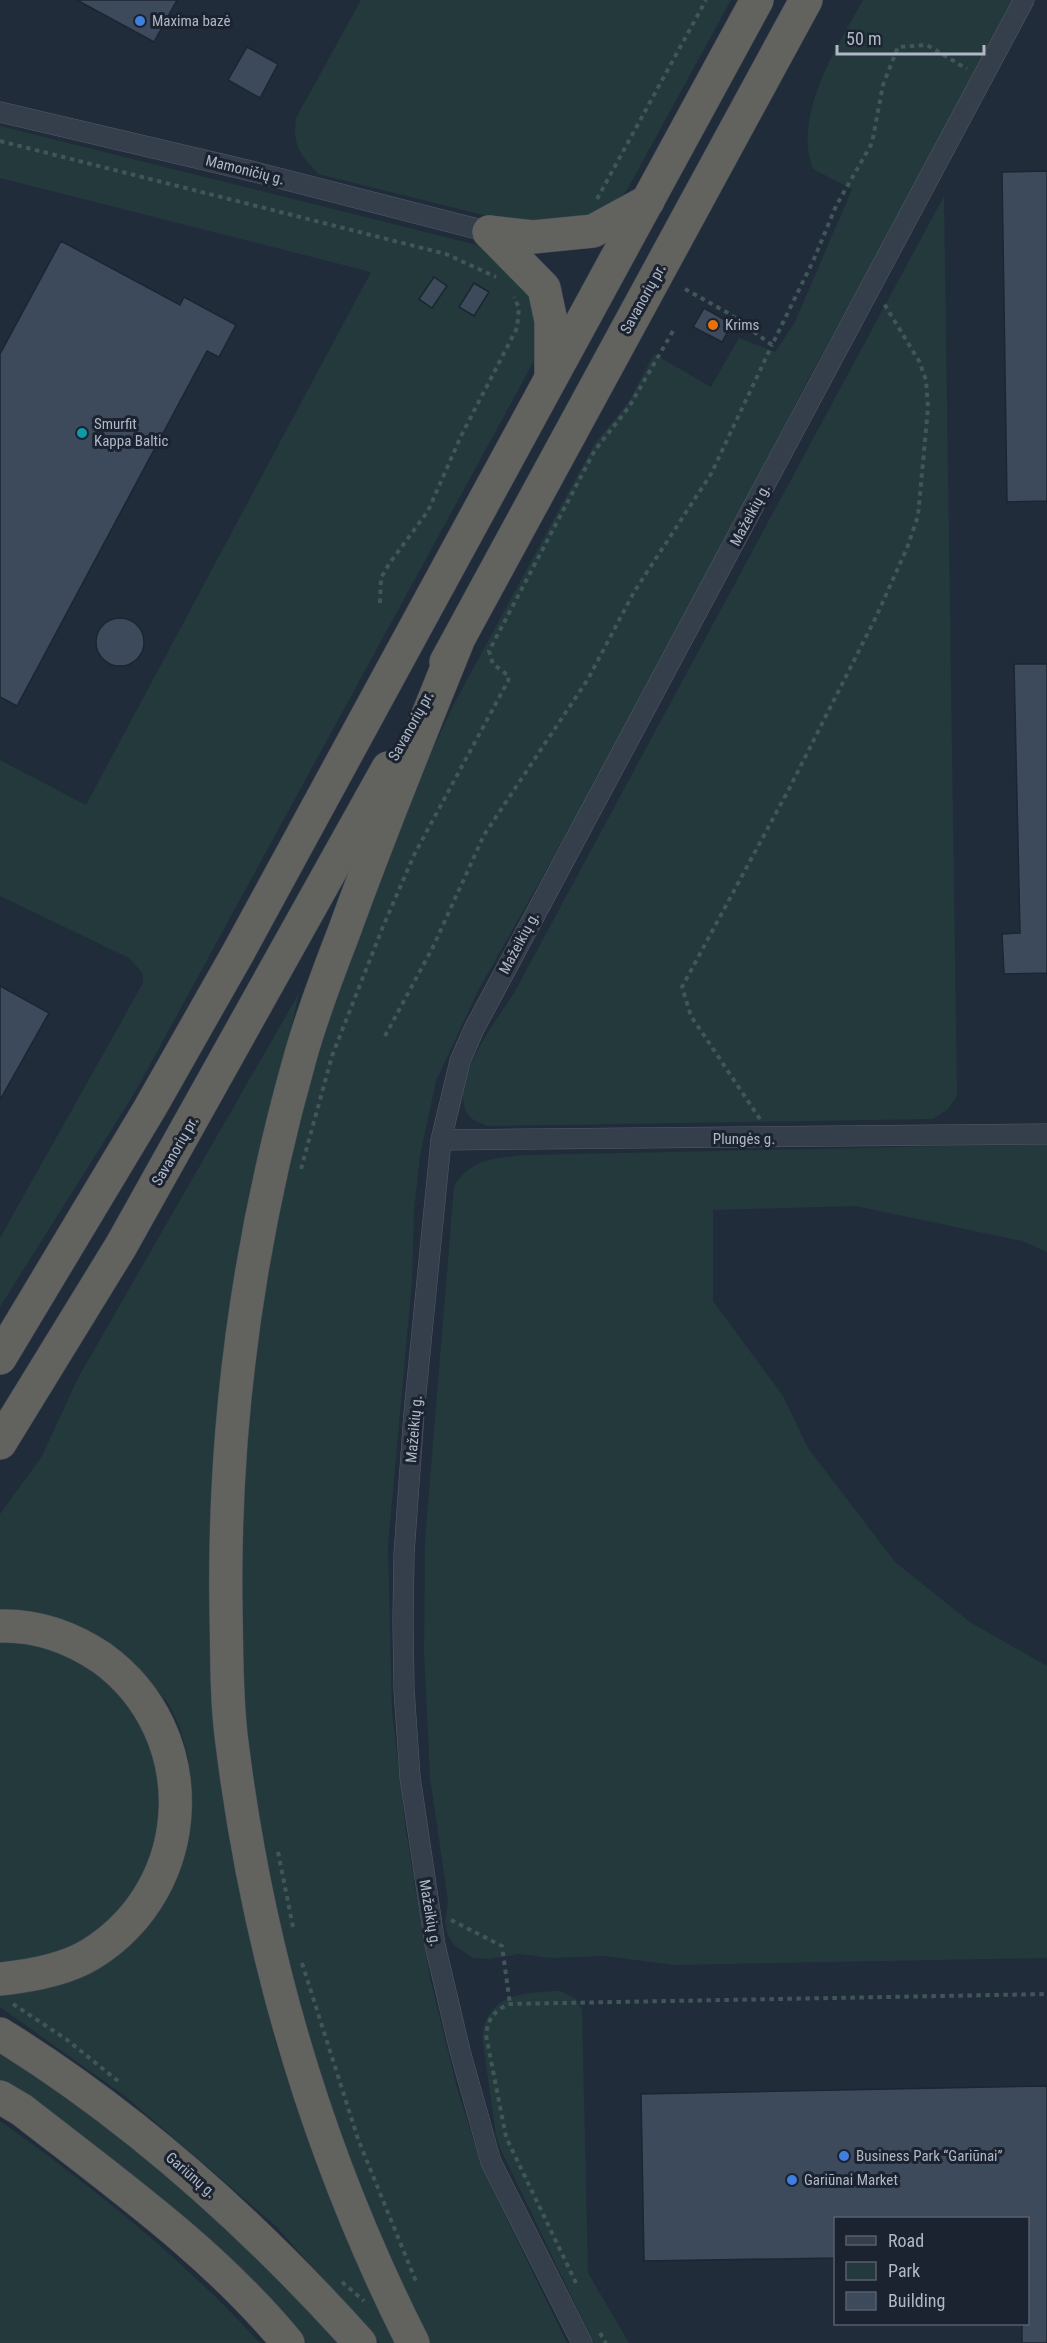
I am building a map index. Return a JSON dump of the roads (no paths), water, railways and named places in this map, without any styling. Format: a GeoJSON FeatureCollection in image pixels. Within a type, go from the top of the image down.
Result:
{"type":"FeatureCollection","features":[{"type":"Feature","properties":{"kind":"highway"},"geometry":{"type":"LineString","coordinates":[[0,1358],[150,1108],[238,953],[757,0]]}},
{"type":"Feature","properties":{"kind":"highway","name":"Savanorių pr."},"geometry":{"type":"LineString","coordinates":[[0,1443],[121,1246],[230,1055],[457,643],[806,0]]}},
{"type":"Feature","properties":{"kind":"highway"},"geometry":{"type":"LineString","coordinates":[[489,232],[534,237],[593,231],[648,201]]}},
{"type":"Feature","properties":{"kind":"highway"},"geometry":{"type":"LineString","coordinates":[[489,232],[512,272],[543,288],[550,321],[551,379]]}},
{"type":"Feature","properties":{"kind":"highway"},"geometry":{"type":"LineString","coordinates":[[413,2343],[376,2268],[337,2174],[292,2039],[272,1961],[231,1740],[227,1670],[226,1560],[229,1455],[242,1331],[251,1270],[284,1120],[302,1052],[330,969],[369,863],[457,643]]}},
{"type":"Feature","properties":{"kind":"highway"},"geometry":{"type":"LineString","coordinates":[[0,1626],[28,1627],[68,1638],[114,1667],[133,1685],[161,1727],[174,1771],[177,1797],[172,1841],[164,1864],[144,1905],[129,1923],[91,1954],[28,1976],[0,1979]]}},
{"type":"Feature","properties":{"kind":"highway","name":"Gariūnų g."},"geometry":{"type":"LineString","coordinates":[[0,2034],[44,2061],[107,2106],[184,2167],[262,2240],[360,2343]]}},
{"type":"Feature","properties":{"kind":"highway"},"geometry":{"type":"LineString","coordinates":[[0,2097],[22,2110],[157,2216],[220,2272],[288,2343]]}},
{"type":"Feature","properties":{"kind":"street","name":"Mažeikių g."},"geometry":{"type":"LineString","coordinates":[[582,2343],[491,2162],[446,1992],[429,1910],[410,1778],[404,1689],[404,1554],[414,1413],[441,1140],[460,1061],[474,1029],[1024,0]]}},
{"type":"Feature","properties":{"kind":"street","name":"Mamoničių g."},"geometry":{"type":"LineString","coordinates":[[0,112],[251,171],[489,232]]}},
{"type":"Feature","properties":{"kind":"street","name":"Plungės g."},"geometry":{"type":"LineString","coordinates":[[441,1140],[774,1139],[1047,1134]]}},
{"type":"Feature","properties":{"kind":"place","name":"Maxima bazė"},"geometry":{"type":"Point","coordinates":[140,21]}},
{"type":"Feature","properties":{"kind":"place","name":"Krims"},"geometry":{"type":"Point","coordinates":[713,325]}},
{"type":"Feature","properties":{"kind":"place","name":"Smurfit Kappa Baltic"},"geometry":{"type":"Point","coordinates":[82,433]}},
{"type":"Feature","properties":{"kind":"place","name":"Business Park “Gariūnai”"},"geometry":{"type":"Point","coordinates":[844,2156]}},
{"type":"Feature","properties":{"kind":"place","name":"Gariūnai Market"},"geometry":{"type":"Point","coordinates":[792,2180]}}]}
